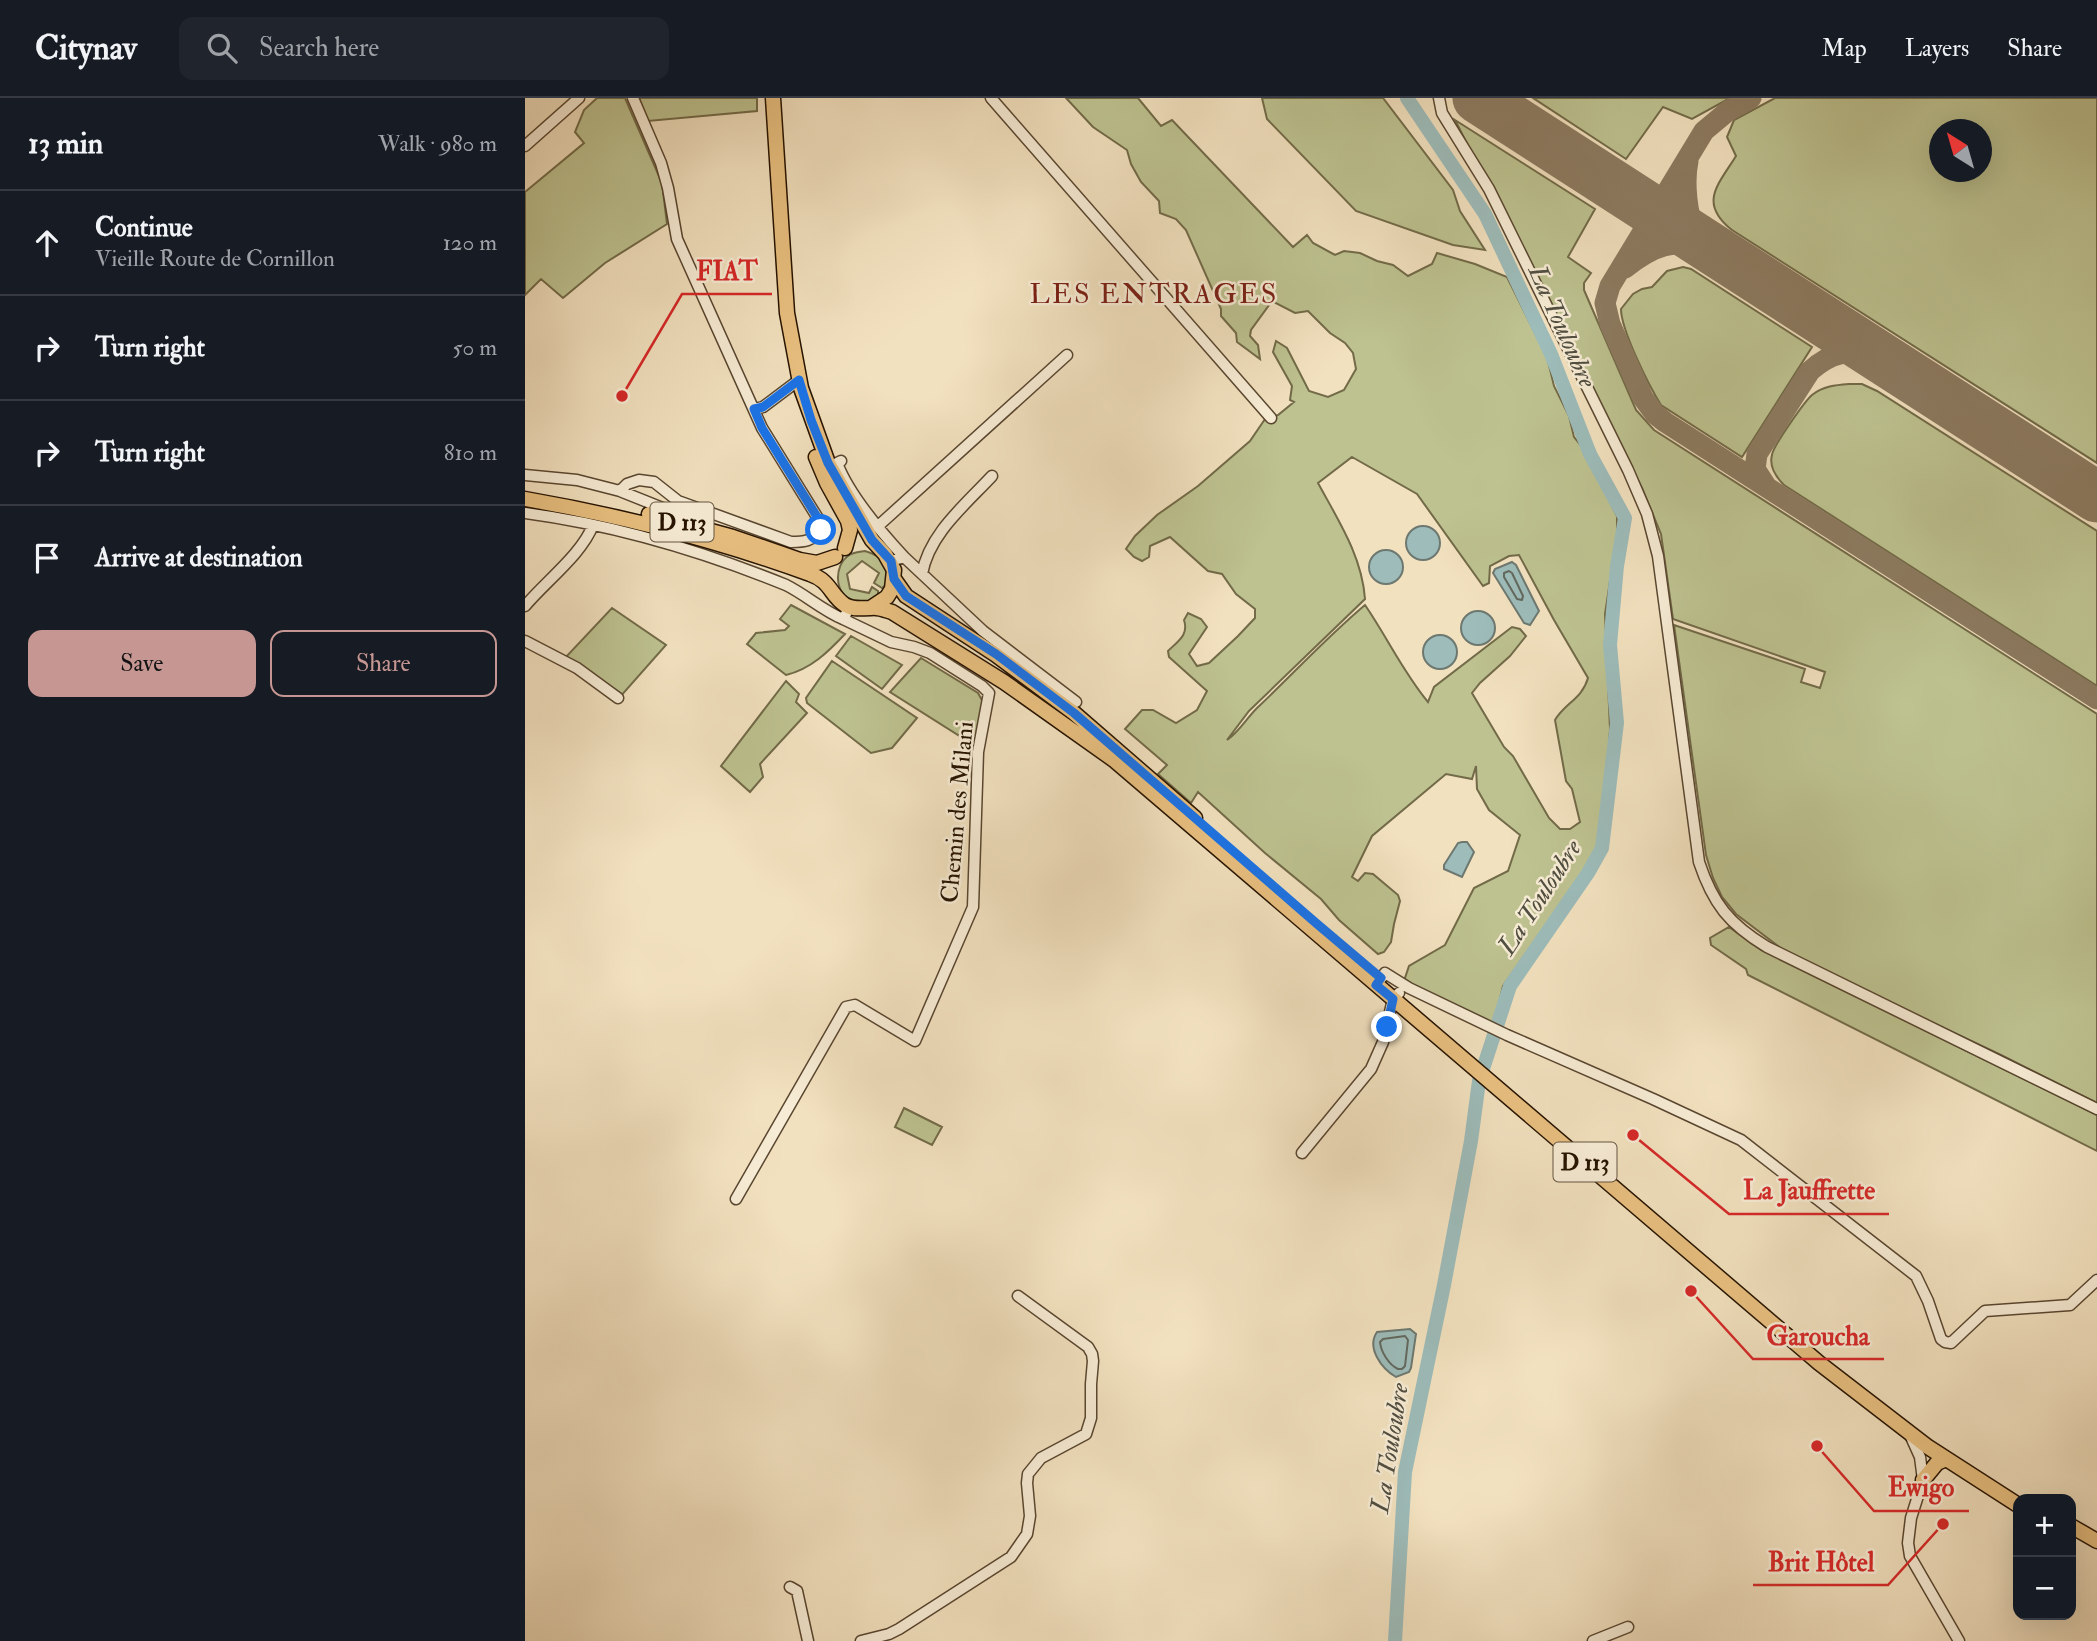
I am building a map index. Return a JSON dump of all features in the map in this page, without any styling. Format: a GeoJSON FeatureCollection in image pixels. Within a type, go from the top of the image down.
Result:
{"type":"FeatureCollection","features":[{"type":"Feature","properties":{"kind":"main road"},"geometry":{"type":"LineString","coordinates":[[764,98],[776,276],[784,343],[815,457],[850,530],[829,572],[831,587],[846,613],[872,607],[887,597],[892,589],[897,559],[867,544],[856,544],[840,553]]}},
{"type":"Feature","properties":{"kind":"main road"},"geometry":{"type":"LineString","coordinates":[[773,98],[787,313],[796,383],[828,463],[878,548]]}},
{"type":"Feature","properties":{"kind":"main road","name":"D 113"},"geometry":{"type":"LineString","coordinates":[[525,492],[615,506],[676,520],[800,560],[817,563],[840,553]]}},
{"type":"Feature","properties":{"kind":"main road","name":"D 113"},"geometry":{"type":"LineString","coordinates":[[525,499],[642,522],[705,538],[814,575],[831,587]]}},
{"type":"Feature","properties":{"kind":"main road","name":"D 113"},"geometry":{"type":"LineString","coordinates":[[894,579],[906,596],[996,654],[1074,713],[1474,1063],[1824,1357],[1911,1424],[2017,1494]]}},
{"type":"Feature","properties":{"kind":"main road","name":"D 113"},"geometry":{"type":"LineString","coordinates":[[872,607],[892,612],[1059,719],[1114,760],[1379,981]]}},
{"type":"Feature","properties":{"kind":"main road","name":"D 113"},"geometry":{"type":"LineString","coordinates":[[1494,1079],[1819,1363],[1907,1431],[1924,1452],[1946,1460],[2013,1502]]}},
{"type":"Feature","properties":{"kind":"main road","name":"D 113"},"geometry":{"type":"LineString","coordinates":[[1924,1452],[1936,1447],[1993,1480]]}},
{"type":"Feature","properties":{"kind":"main road"},"geometry":{"type":"LineString","coordinates":[[1923,1480],[1937,1463],[1946,1460]]}},
{"type":"Feature","properties":{"kind":"main road"},"geometry":{"type":"LineString","coordinates":[[2076,1529],[2097,1541]]}},
{"type":"Feature","properties":{"kind":"main road"},"geometry":{"type":"LineString","coordinates":[[2076,1537],[2097,1549]]}},
{"type":"Feature","properties":{"kind":"street"},"geometry":{"type":"LineString","coordinates":[[525,146],[579,98]]}},
{"type":"Feature","properties":{"kind":"street"},"geometry":{"type":"LineString","coordinates":[[620,491],[627,484],[639,480],[654,482],[678,501],[790,542],[814,539],[821,530],[819,520],[762,428],[677,239],[661,163],[633,98]]}},
{"type":"Feature","properties":{"kind":"street"},"geometry":{"type":"LineString","coordinates":[[991,98],[1271,418]]}},
{"type":"Feature","properties":{"kind":"street"},"geometry":{"type":"LineString","coordinates":[[1439,98],[1442,113],[1489,189],[1647,514],[1658,556],[1699,862],[1705,882],[1715,899],[1741,931],[1767,947],[2097,1109]]}},
{"type":"Feature","properties":{"kind":"street"},"geometry":{"type":"LineString","coordinates":[[877,527],[1067,355]]}},
{"type":"Feature","properties":{"kind":"street"},"geometry":{"type":"LineString","coordinates":[[754,409],[763,407],[796,383]]}},
{"type":"Feature","properties":{"kind":"street"},"geometry":{"type":"LineString","coordinates":[[841,461],[837,463],[840,471],[897,559],[922,574],[983,631],[1076,702]]}},
{"type":"Feature","properties":{"kind":"street"},"geometry":{"type":"LineString","coordinates":[[525,475],[577,480],[620,491],[733,537]]}},
{"type":"Feature","properties":{"kind":"street"},"geometry":{"type":"LineString","coordinates":[[922,574],[925,560],[937,535],[992,476]]}},
{"type":"Feature","properties":{"kind":"street"},"geometry":{"type":"LineString","coordinates":[[525,513],[593,525],[681,547],[786,585],[831,613],[846,613]]}},
{"type":"Feature","properties":{"kind":"street"},"geometry":{"type":"LineString","coordinates":[[525,606],[572,557],[593,525]]}},
{"type":"Feature","properties":{"kind":"street","name":"Chemin des Milani"},"geometry":{"type":"LineString","coordinates":[[736,1199],[846,1007],[855,1005],[915,1041],[973,906],[978,752],[989,693],[930,653],[891,642],[846,613]]}},
{"type":"Feature","properties":{"kind":"street"},"geometry":{"type":"LineString","coordinates":[[525,641],[577,668],[618,698]]}},
{"type":"Feature","properties":{"kind":"street"},"geometry":{"type":"LineString","coordinates":[[1379,981],[1385,973],[1409,988],[1507,1035],[1741,1140],[1916,1276],[1941,1339],[1945,1342],[1951,1343],[1985,1311],[2070,1305],[2097,1280]]}},
{"type":"Feature","properties":{"kind":"street"},"geometry":{"type":"LineString","coordinates":[[1302,1153],[1371,1069],[1383,1042],[1396,996]]}},
{"type":"Feature","properties":{"kind":"street"},"geometry":{"type":"LineString","coordinates":[[861,1641],[899,1629],[1011,1557],[1027,1534],[1030,1516],[1028,1474],[1041,1458],[1086,1434],[1090,1428],[1093,1354],[1082,1341],[1018,1296]]}},
{"type":"Feature","properties":{"kind":"street"},"geometry":{"type":"LineString","coordinates":[[1924,1452],[1923,1480],[1911,1518],[1908,1543],[1910,1556],[1959,1641]]}},
{"type":"Feature","properties":{"kind":"street"},"geometry":{"type":"LineString","coordinates":[[790,1587],[797,1591],[808,1641]]}},
{"type":"Feature","properties":{"kind":"street"},"geometry":{"type":"LineString","coordinates":[[1593,1641],[1628,1627]]}},
{"type":"Feature","properties":{"kind":"green space"},"geometry":{"type":"Polygon","coordinates":[[[597,98],[625,98],[662,183],[667,224],[605,263],[563,298],[541,279],[525,295],[525,192],[584,143],[575,132],[584,110],[597,98]]]}},
{"type":"Feature","properties":{"kind":"green space"},"geometry":{"type":"Polygon","coordinates":[[[639,98],[757,98],[757,111],[648,121],[639,98]]]}},
{"type":"Feature","properties":{"kind":"green space"},"geometry":{"type":"Polygon","coordinates":[[[1066,98],[1138,98],[1161,126],[1172,120],[1293,247],[1307,235],[1313,243],[1335,255],[1344,251],[1360,253],[1393,265],[1408,276],[1432,264],[1437,253],[1507,277],[1547,357],[1554,386],[1569,416],[1574,437],[1583,448],[1617,516],[1617,535],[1605,614],[1610,729],[1606,796],[1596,851],[1555,915],[1503,986],[1494,1024],[1404,981],[1409,966],[1445,945],[1474,888],[1508,871],[1520,835],[1489,810],[1477,789],[1476,766],[1472,779],[1446,774],[1372,836],[1352,877],[1358,881],[1365,873],[1373,874],[1398,895],[1400,901],[1391,942],[1384,952],[1378,954],[1339,920],[1321,899],[1198,792],[1191,803],[1158,774],[1167,765],[1125,729],[1142,710],[1153,710],[1176,723],[1197,710],[1207,691],[1169,657],[1168,651],[1184,634],[1184,620],[1188,613],[1201,619],[1207,627],[1189,654],[1197,666],[1209,663],[1255,618],[1255,609],[1236,594],[1222,574],[1208,571],[1170,537],[1150,546],[1149,557],[1142,561],[1126,549],[1135,536],[1157,515],[1198,486],[1250,441],[1265,419],[1278,415],[1294,402],[1290,400],[1292,386],[1273,352],[1276,341],[1287,348],[1309,391],[1328,397],[1344,390],[1356,369],[1353,353],[1345,343],[1330,333],[1308,311],[1295,313],[1272,301],[1251,330],[1250,336],[1258,345],[1260,359],[1237,342],[1236,333],[1221,316],[1221,309],[1186,230],[1176,219],[1160,213],[1159,201],[1141,182],[1127,150],[1093,127],[1066,98]],[[1352,457],[1318,483],[1354,553],[1365,599],[1249,711],[1227,740],[1365,605],[1428,702],[1434,687],[1512,627],[1520,629],[1526,636],[1510,656],[1472,693],[1549,818],[1560,829],[1570,829],[1580,822],[1572,789],[1566,781],[1555,720],[1582,691],[1588,678],[1519,555],[1509,556],[1490,566],[1489,583],[1483,586],[1417,494],[1352,457]]]}},
{"type":"Feature","properties":{"kind":"green space"},"geometry":{"type":"Polygon","coordinates":[[[1262,98],[1383,98],[1453,190],[1460,211],[1485,250],[1453,245],[1356,211],[1267,119],[1262,98]]]}},
{"type":"Feature","properties":{"kind":"green space"},"geometry":{"type":"Polygon","coordinates":[[[1533,98],[1730,98],[1692,119],[1663,107],[1626,159],[1533,98]]]}},
{"type":"Feature","properties":{"kind":"green space"},"geometry":{"type":"Polygon","coordinates":[[[1775,98],[2097,98],[2097,463],[1732,230],[1716,211],[1714,202],[1718,185],[1736,156],[1727,137],[1734,120],[1775,98]]]}},
{"type":"Feature","properties":{"kind":"green space"},"geometry":{"type":"Polygon","coordinates":[[[1455,120],[1595,209],[1568,257],[1591,273],[1584,283],[1584,290],[1636,410],[1654,430],[2097,714],[2097,1103],[1791,956],[1736,914],[1722,897],[1706,855],[1674,625],[1805,669],[1801,682],[1820,688],[1825,672],[1673,619],[1661,534],[1642,488],[1455,120]]]}},
{"type":"Feature","properties":{"kind":"green space"},"geometry":{"type":"Polygon","coordinates":[[[1683,267],[1691,269],[1812,347],[1742,457],[1661,405],[1630,344],[1621,309],[1633,294],[1652,287],[1667,271],[1683,267]]]}},
{"type":"Feature","properties":{"kind":"green space"},"geometry":{"type":"Polygon","coordinates":[[[1862,384],[1877,391],[2097,531],[2097,686],[1781,482],[1771,459],[1790,424],[1816,392],[1830,386],[1862,384]]]}},
{"type":"Feature","properties":{"kind":"green space"},"geometry":{"type":"Polygon","coordinates":[[[865,551],[884,562],[887,584],[882,588],[874,583],[879,573],[862,561],[847,574],[850,589],[869,593],[872,587],[878,591],[878,595],[870,602],[858,602],[846,597],[842,592],[838,572],[843,560],[848,556],[865,551]]]}},
{"type":"Feature","properties":{"kind":"green space"},"geometry":{"type":"Polygon","coordinates":[[[791,605],[845,634],[811,664],[786,675],[747,644],[756,633],[785,630],[789,626],[780,619],[791,605]]]}},
{"type":"Feature","properties":{"kind":"green space"},"geometry":{"type":"Polygon","coordinates":[[[612,608],[666,645],[620,697],[564,659],[612,608]]]}},
{"type":"Feature","properties":{"kind":"green space"},"geometry":{"type":"Polygon","coordinates":[[[851,636],[902,665],[882,689],[836,656],[851,636]]]}},
{"type":"Feature","properties":{"kind":"green space"},"geometry":{"type":"Polygon","coordinates":[[[921,658],[978,693],[983,702],[977,747],[890,692],[921,658]]]}},
{"type":"Feature","properties":{"kind":"green space"},"geometry":{"type":"Polygon","coordinates":[[[832,661],[917,718],[892,748],[871,753],[807,703],[806,698],[832,661]]]}},
{"type":"Feature","properties":{"kind":"green space"},"geometry":{"type":"Polygon","coordinates":[[[786,681],[799,694],[796,702],[807,713],[760,764],[763,777],[750,792],[721,766],[786,681]]]}},
{"type":"Feature","properties":{"kind":"green space"},"geometry":{"type":"Polygon","coordinates":[[[1729,927],[1761,950],[2097,1115],[2097,1151],[1748,975],[1746,969],[1711,945],[1710,938],[1729,927]]]}},
{"type":"Feature","properties":{"kind":"green space"},"geometry":{"type":"Polygon","coordinates":[[[904,1108],[942,1127],[932,1145],[895,1127],[904,1108]]]}},
{"type":"Feature","properties":{"kind":"water"},"geometry":{"type":"Polygon","coordinates":[[[1423,526],[1435,531],[1440,543],[1435,555],[1423,560],[1411,555],[1406,543],[1411,531],[1423,526]]]}},
{"type":"Feature","properties":{"kind":"water"},"geometry":{"type":"Polygon","coordinates":[[[1386,550],[1398,555],[1403,567],[1398,579],[1386,584],[1374,579],[1369,567],[1374,555],[1386,550]]]}},
{"type":"Feature","properties":{"kind":"water"},"geometry":{"type":"Polygon","coordinates":[[[1512,562],[1539,611],[1530,625],[1524,623],[1493,573],[1495,569],[1512,562]]]}},
{"type":"Feature","properties":{"kind":"water"},"geometry":{"type":"Polygon","coordinates":[[[1478,611],[1490,616],[1495,628],[1490,640],[1478,645],[1466,640],[1461,628],[1466,616],[1478,611]]]}},
{"type":"Feature","properties":{"kind":"water"},"geometry":{"type":"Polygon","coordinates":[[[1440,635],[1452,640],[1457,652],[1452,664],[1440,669],[1428,664],[1423,652],[1428,640],[1440,635]]]}},
{"type":"Feature","properties":{"kind":"water"},"geometry":{"type":"Polygon","coordinates":[[[1467,842],[1474,852],[1462,877],[1444,869],[1444,865],[1458,843],[1467,842]]]}},
{"type":"Feature","properties":{"kind":"water"},"geometry":{"type":"Polygon","coordinates":[[[1410,1329],[1416,1334],[1411,1368],[1409,1372],[1396,1377],[1377,1358],[1374,1338],[1377,1332],[1410,1329]]]}},
{"type":"Feature","properties":{"kind":"waterway","name":"La Touloubre"},"geometry":{"type":"LineString","coordinates":[[1395,1641],[1405,1472],[1444,1285],[1471,1141],[1479,1081],[1510,986],[1588,873],[1602,848],[1617,723],[1610,645],[1617,566],[1625,518],[1590,454],[1551,354],[1485,214],[1407,98]]}},
{"type":"Feature","properties":{"kind":"taxiway"},"geometry":{"type":"LineString","coordinates":[[1751,98],[1728,111],[1704,131],[1610,286],[1605,303],[1610,324],[1643,398],[1665,422],[2097,699]]}},
{"type":"Feature","properties":{"kind":"taxiway"},"geometry":{"type":"LineString","coordinates":[[1688,161],[1686,188],[1690,218],[1697,234],[1708,247]]}},
{"type":"Feature","properties":{"kind":"taxiway"},"geometry":{"type":"LineString","coordinates":[[1625,268],[1645,254],[1664,246],[1684,244],[1708,247]]}},
{"type":"Feature","properties":{"kind":"taxiway"},"geometry":{"type":"LineString","coordinates":[[1766,486],[1755,469],[1757,454],[1810,371],[1842,353],[1859,352],[1878,356]]}},
{"type":"Feature","properties":{"kind":"runway"},"geometry":{"type":"LineString","coordinates":[[1478,98],[2097,497]]}},
{"type":"Feature","properties":{"kind":"place","name":"FIAT"},"geometry":{"type":"Point","coordinates":[622,396]}},
{"type":"Feature","properties":{"kind":"place","name":"La Jauffrette"},"geometry":{"type":"Point","coordinates":[1633,1135]}},
{"type":"Feature","properties":{"kind":"place","name":"Garoucha"},"geometry":{"type":"Point","coordinates":[1691,1291]}},
{"type":"Feature","properties":{"kind":"place","name":"Ewigo"},"geometry":{"type":"Point","coordinates":[1817,1446]}},
{"type":"Feature","properties":{"kind":"place","name":"Brit Hôtel"},"geometry":{"type":"Point","coordinates":[1943,1524]}},
{"type":"Feature","properties":{"kind":"district","name":"LES ENTRAGES"},"geometry":{"type":"Point","coordinates":[1154,293]}},
{"type":"Feature","properties":{"kind":"route"},"geometry":{"type":"LineString","coordinates":[[821,530],[819,520],[762,428],[754,409],[763,407],[799,380],[828,463],[872,540],[891,561],[894,579],[906,596],[996,654],[1074,713],[1381,978],[1376,985],[1393,999],[1387,1027]]}}]}
